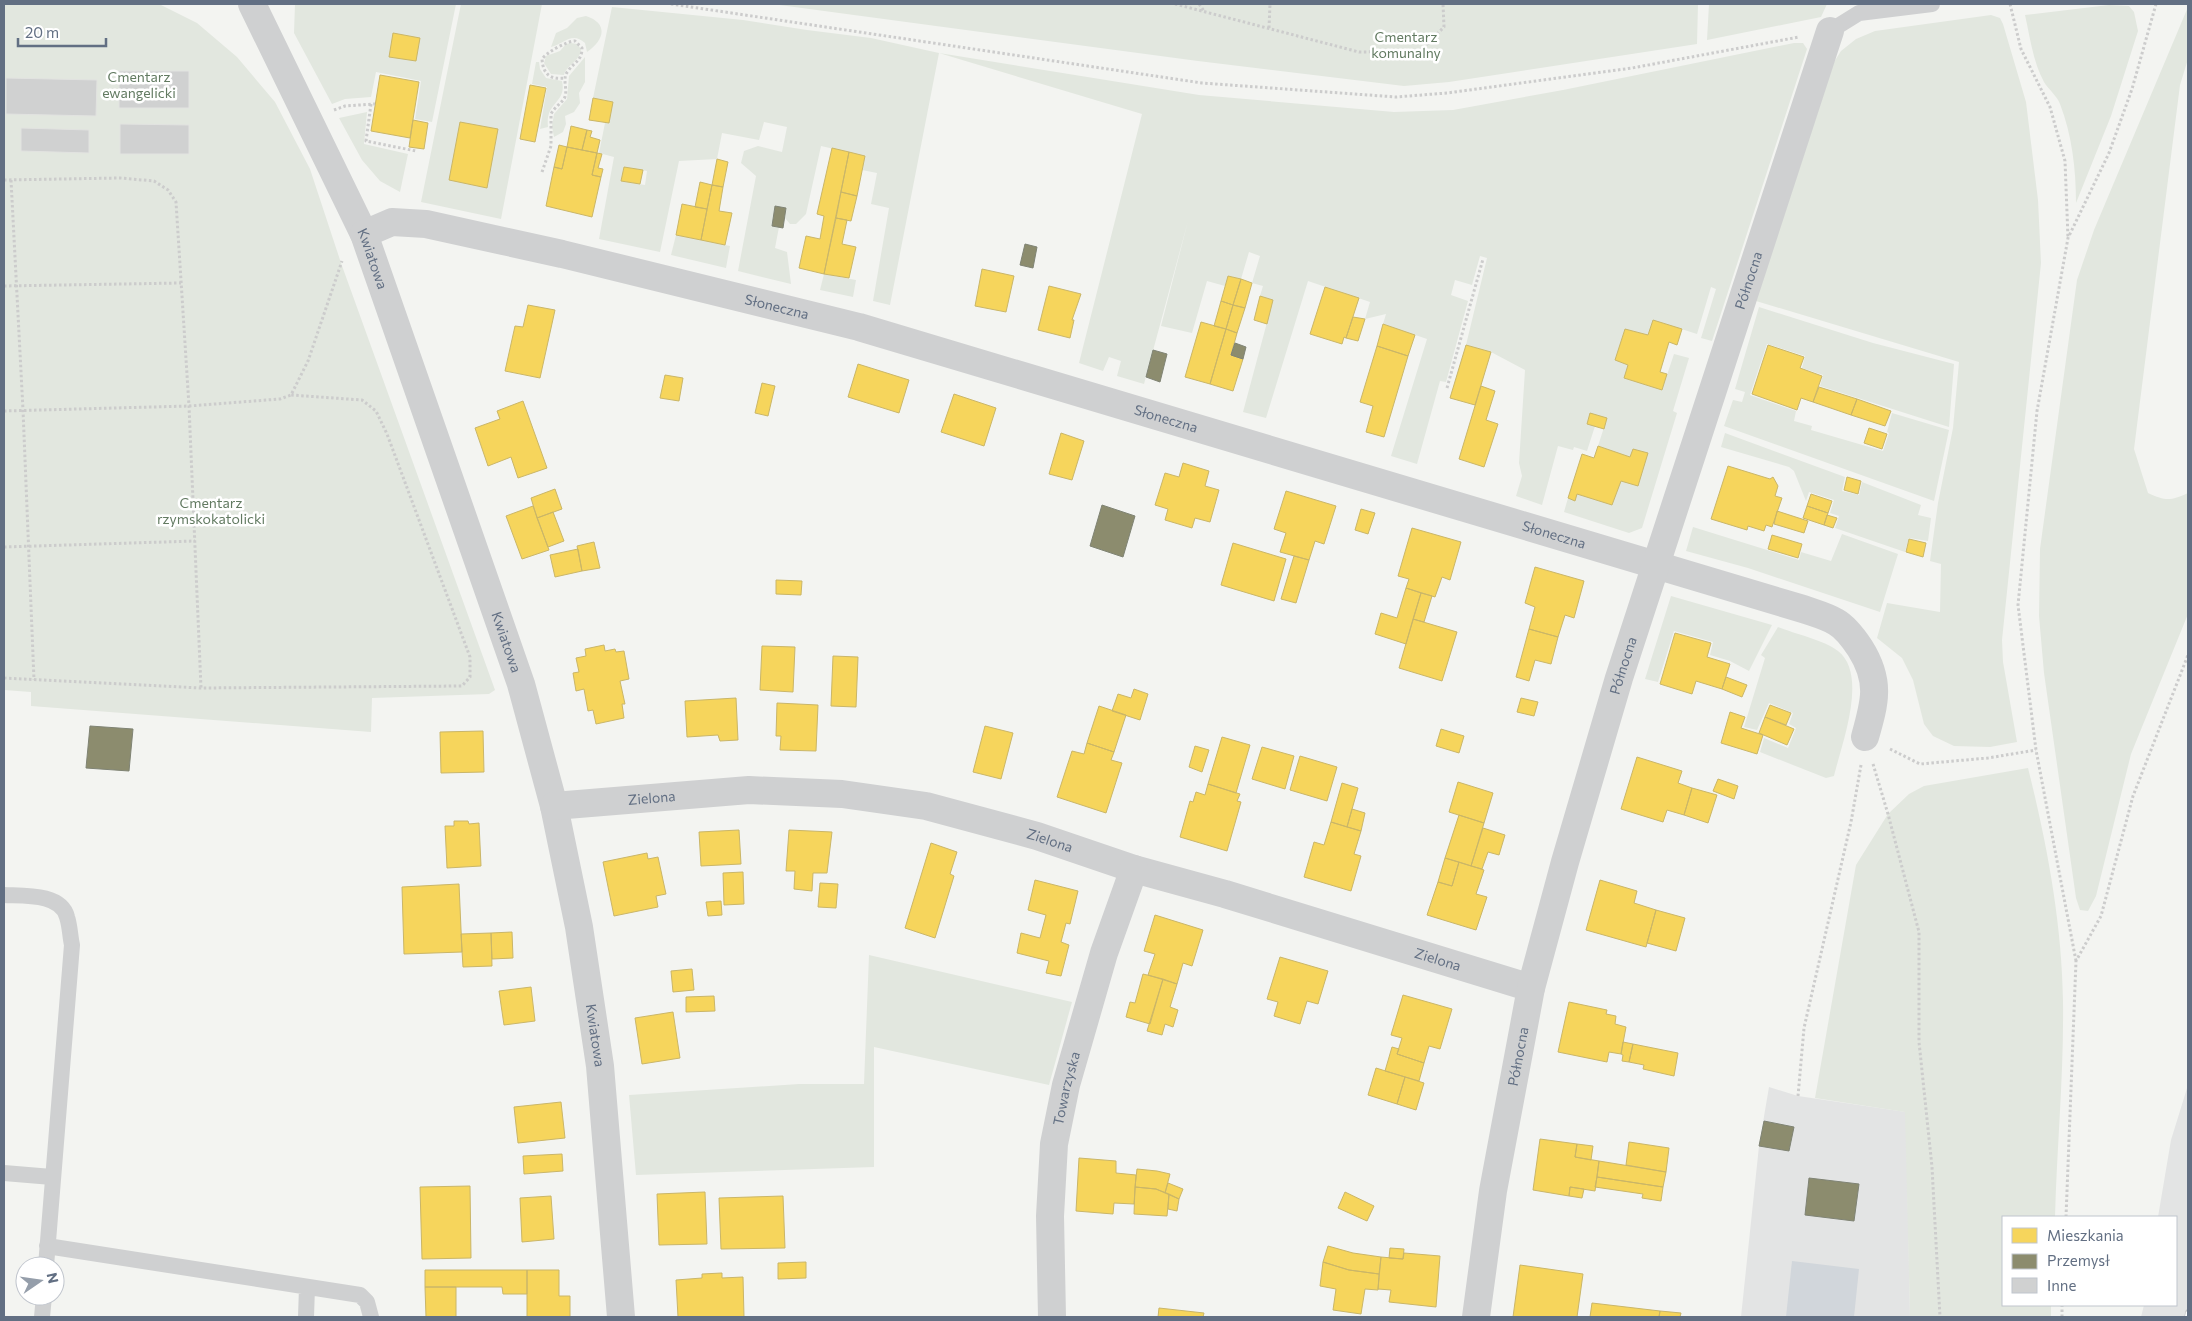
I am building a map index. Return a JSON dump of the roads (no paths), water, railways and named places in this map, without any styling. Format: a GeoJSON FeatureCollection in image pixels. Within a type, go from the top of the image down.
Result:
{"type":"FeatureCollection","features":[{"type":"Feature","properties":{"kind":"street","name":"Kwiatowa"},"geometry":{"type":"LineString","coordinates":[[252,4],[364,234],[521,684],[554,806],[579,927],[600,1066],[621,1317]]}},
{"type":"Feature","properties":{"kind":"street","name":"Północna"},"geometry":{"type":"LineString","coordinates":[[1476,1317],[1494,1191],[1531,988],[1601,737],[1655,564],[1830,31]]}},
{"type":"Feature","properties":{"kind":"street","name":"Słoneczna"},"geometry":{"type":"LineString","coordinates":[[364,234],[392,222],[426,224],[579,258],[859,327],[1803,609],[1837,622],[1854,639],[1869,662],[1874,683],[1874,702],[1865,737]]}},
{"type":"Feature","properties":{"kind":"street","name":"Zielona"},"geometry":{"type":"LineString","coordinates":[[554,806],[750,790],[842,794],[926,806],[1037,836],[1134,869],[1225,894],[1531,988]]}},
{"type":"Feature","properties":{"kind":"street","name":"Towarzyska"},"geometry":{"type":"LineString","coordinates":[[1052,1317],[1050,1216],[1054,1144],[1066,1086],[1104,953],[1134,869]]}},
{"type":"Feature","properties":{"kind":"lane"},"geometry":{"type":"LineString","coordinates":[[1830,31],[1858,13],[1932,4]]}},
{"type":"Feature","properties":{"kind":"lane"},"geometry":{"type":"LineString","coordinates":[[4,895],[43,898],[59,904],[67,915],[72,945],[46,1256]]}},
{"type":"Feature","properties":{"kind":"lane"},"geometry":{"type":"LineString","coordinates":[[4,1172],[52,1177]]}},
{"type":"Feature","properties":{"kind":"lane"},"geometry":{"type":"LineString","coordinates":[[47,1246],[360,1295],[367,1302],[372,1317]]}},
{"type":"Feature","properties":{"kind":"lane"},"geometry":{"type":"LineString","coordinates":[[306,1317],[307,1287]]}},
{"type":"Feature","properties":{"kind":"railway"},"geometry":{"type":"LineString","coordinates":[[2187,1317],[2188,1312]]}},
{"type":"Feature","properties":{"kind":"park label","name":"Cmentarz komunalny"},"geometry":{"type":"Point","coordinates":[1406,46]}},
{"type":"Feature","properties":{"kind":"park label","name":"Cmentarz ewangelicki"},"geometry":{"type":"Point","coordinates":[139,86]}},
{"type":"Feature","properties":{"kind":"park label","name":"Cmentarz rzymskokatolicki"},"geometry":{"type":"Point","coordinates":[211,512]}}]}
